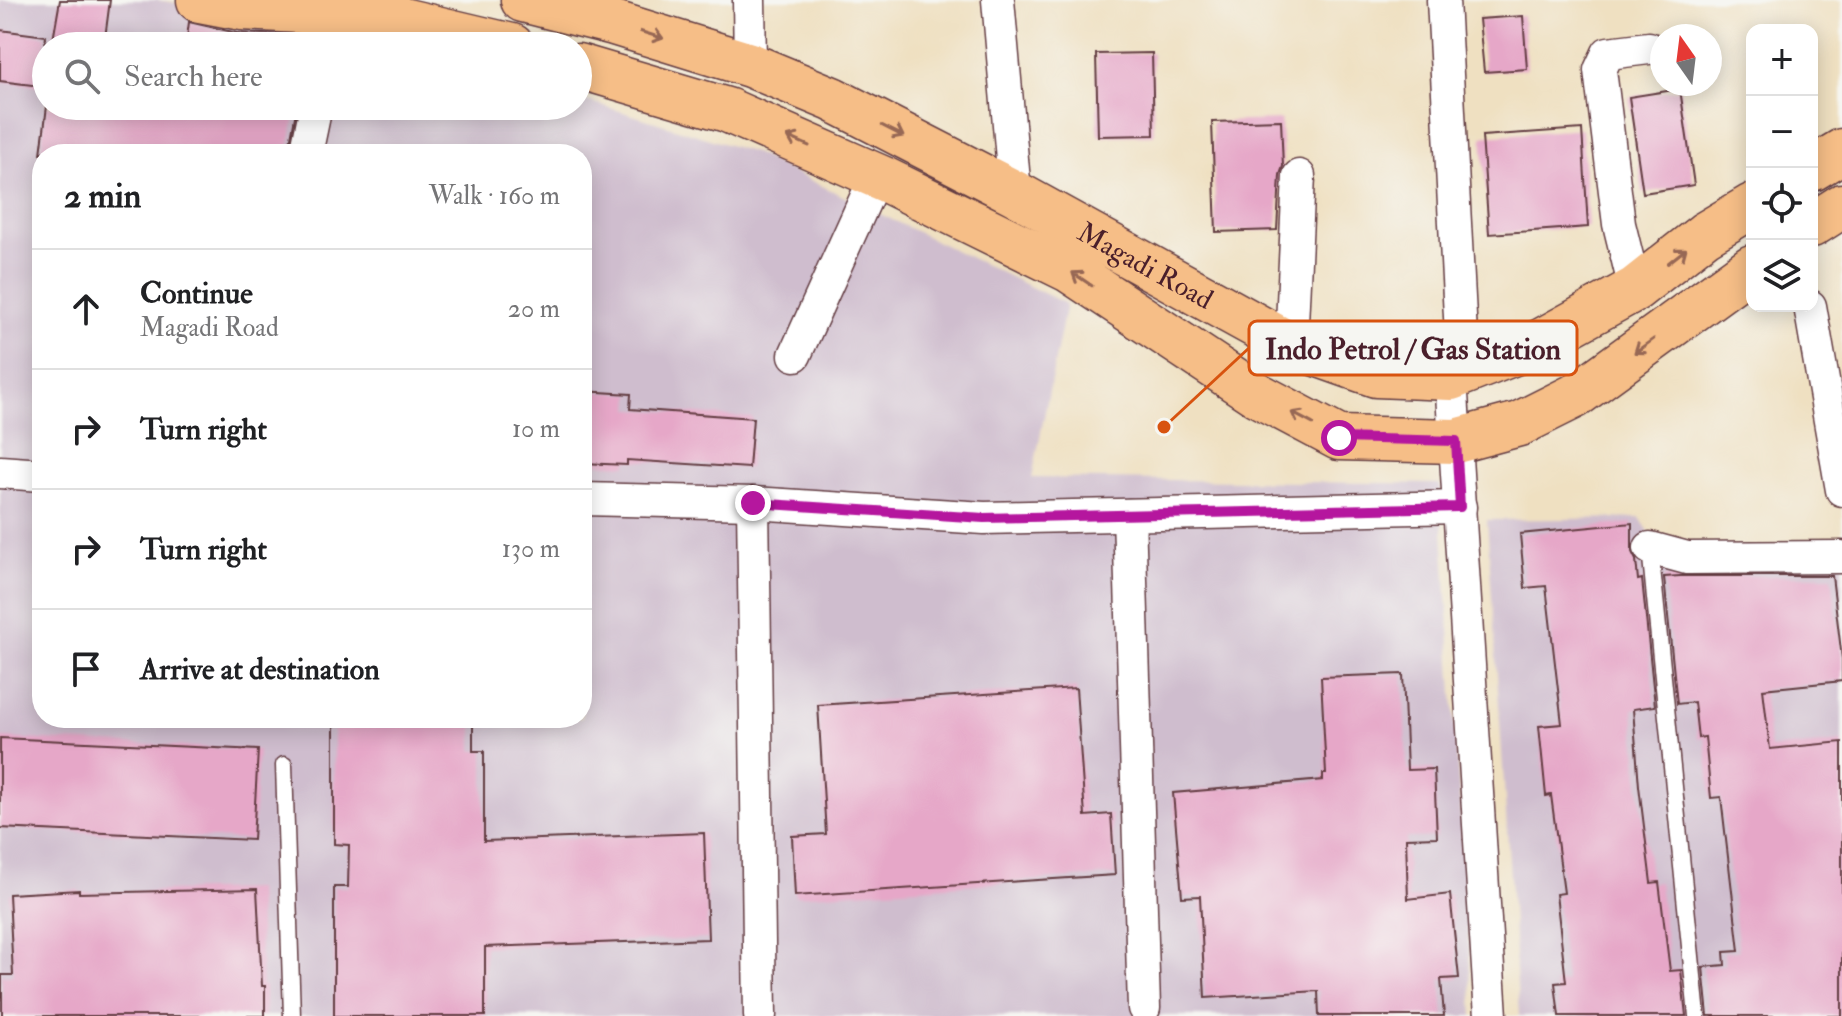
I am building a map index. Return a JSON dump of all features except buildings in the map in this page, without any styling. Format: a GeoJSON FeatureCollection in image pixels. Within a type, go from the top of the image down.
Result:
{"type":"FeatureCollection","features":[{"type":"Feature","properties":{"kind":"main road"},"geometry":{"type":"LineString","coordinates":[[199,0],[330,29],[381,15],[453,32]]}},
{"type":"Feature","properties":{"kind":"main road","name":"Magadi Road"},"geometry":{"type":"LineString","coordinates":[[523,0],[614,23],[750,65],[832,99],[1015,193],[1291,345],[1376,375],[1451,378],[1532,346],[1635,289],[1705,234],[1746,210]]}},
{"type":"Feature","properties":{"kind":"main road","name":"Magadi Road"},"geometry":{"type":"LineString","coordinates":[[592,70],[727,110],[876,176],[1069,270],[1256,394],[1339,438],[1456,441],[1519,424],[1575,396],[1746,271]]}},
{"type":"Feature","properties":{"kind":"main road"},"geometry":{"type":"LineString","coordinates":[[1814,168],[1842,151]]}},
{"type":"Feature","properties":{"kind":"main road"},"geometry":{"type":"LineString","coordinates":[[1818,221],[1842,206]]}},
{"type":"Feature","properties":{"kind":"street"},"geometry":{"type":"LineString","coordinates":[[749,0],[750,65]]}},
{"type":"Feature","properties":{"kind":"street"},"geometry":{"type":"LineString","coordinates":[[998,0],[1015,193]]}},
{"type":"Feature","properties":{"kind":"street"},"geometry":{"type":"LineString","coordinates":[[1443,0],[1461,335],[1451,378],[1491,1016]]}},
{"type":"Feature","properties":{"kind":"street"},"geometry":{"type":"LineString","coordinates":[[1635,289],[1619,224],[1600,70],[1608,53],[1649,48]]}},
{"type":"Feature","properties":{"kind":"street"},"geometry":{"type":"LineString","coordinates":[[308,144],[313,120]]}},
{"type":"Feature","properties":{"kind":"street"},"geometry":{"type":"LineString","coordinates":[[795,355],[876,176]]}},
{"type":"Feature","properties":{"kind":"street"},"geometry":{"type":"LineString","coordinates":[[1291,345],[1299,176]]}},
{"type":"Feature","properties":{"kind":"street"},"geometry":{"type":"LineString","coordinates":[[1811,312],[1842,490]]}},
{"type":"Feature","properties":{"kind":"street"},"geometry":{"type":"LineString","coordinates":[[0,472],[32,474]]}},
{"type":"Feature","properties":{"kind":"street"},"geometry":{"type":"LineString","coordinates":[[592,499],[753,503],[984,518],[1460,507]]}},
{"type":"Feature","properties":{"kind":"street"},"geometry":{"type":"LineString","coordinates":[[753,503],[760,1016]]}},
{"type":"Feature","properties":{"kind":"street"},"geometry":{"type":"LineString","coordinates":[[1129,515],[1144,1008]]}},
{"type":"Feature","properties":{"kind":"street"},"geometry":{"type":"LineString","coordinates":[[1650,548],[1687,558],[1842,557]]}},
{"type":"Feature","properties":{"kind":"lane"},"geometry":{"type":"LineString","coordinates":[[1650,548],[1697,1016]]}},
{"type":"Feature","properties":{"kind":"lane"},"geometry":{"type":"LineString","coordinates":[[284,765],[292,1016]]}},
{"type":"Feature","properties":{"kind":"shaded area"},"geometry":{"type":"Polygon","coordinates":[[[0,0],[157,0],[365,32],[32,32],[32,120],[592,120],[592,102],[754,153],[1066,304],[1032,478],[1440,484],[1473,1016],[0,1016],[0,0]]]}},
{"type":"Feature","properties":{"kind":"shaded area"},"geometry":{"type":"Polygon","coordinates":[[[1640,518],[1668,560],[1842,563],[1842,1016],[1519,1016],[1487,520],[1640,518]]]}},
{"type":"Feature","properties":{"kind":"place","name":"Indo Petrol / Gas Station"},"geometry":{"type":"Point","coordinates":[1164,427]}},
{"type":"Feature","properties":{"kind":"route"},"geometry":{"type":"LineString","coordinates":[[753,503],[984,518],[1460,507],[1456,441],[1339,438]]}}]}
